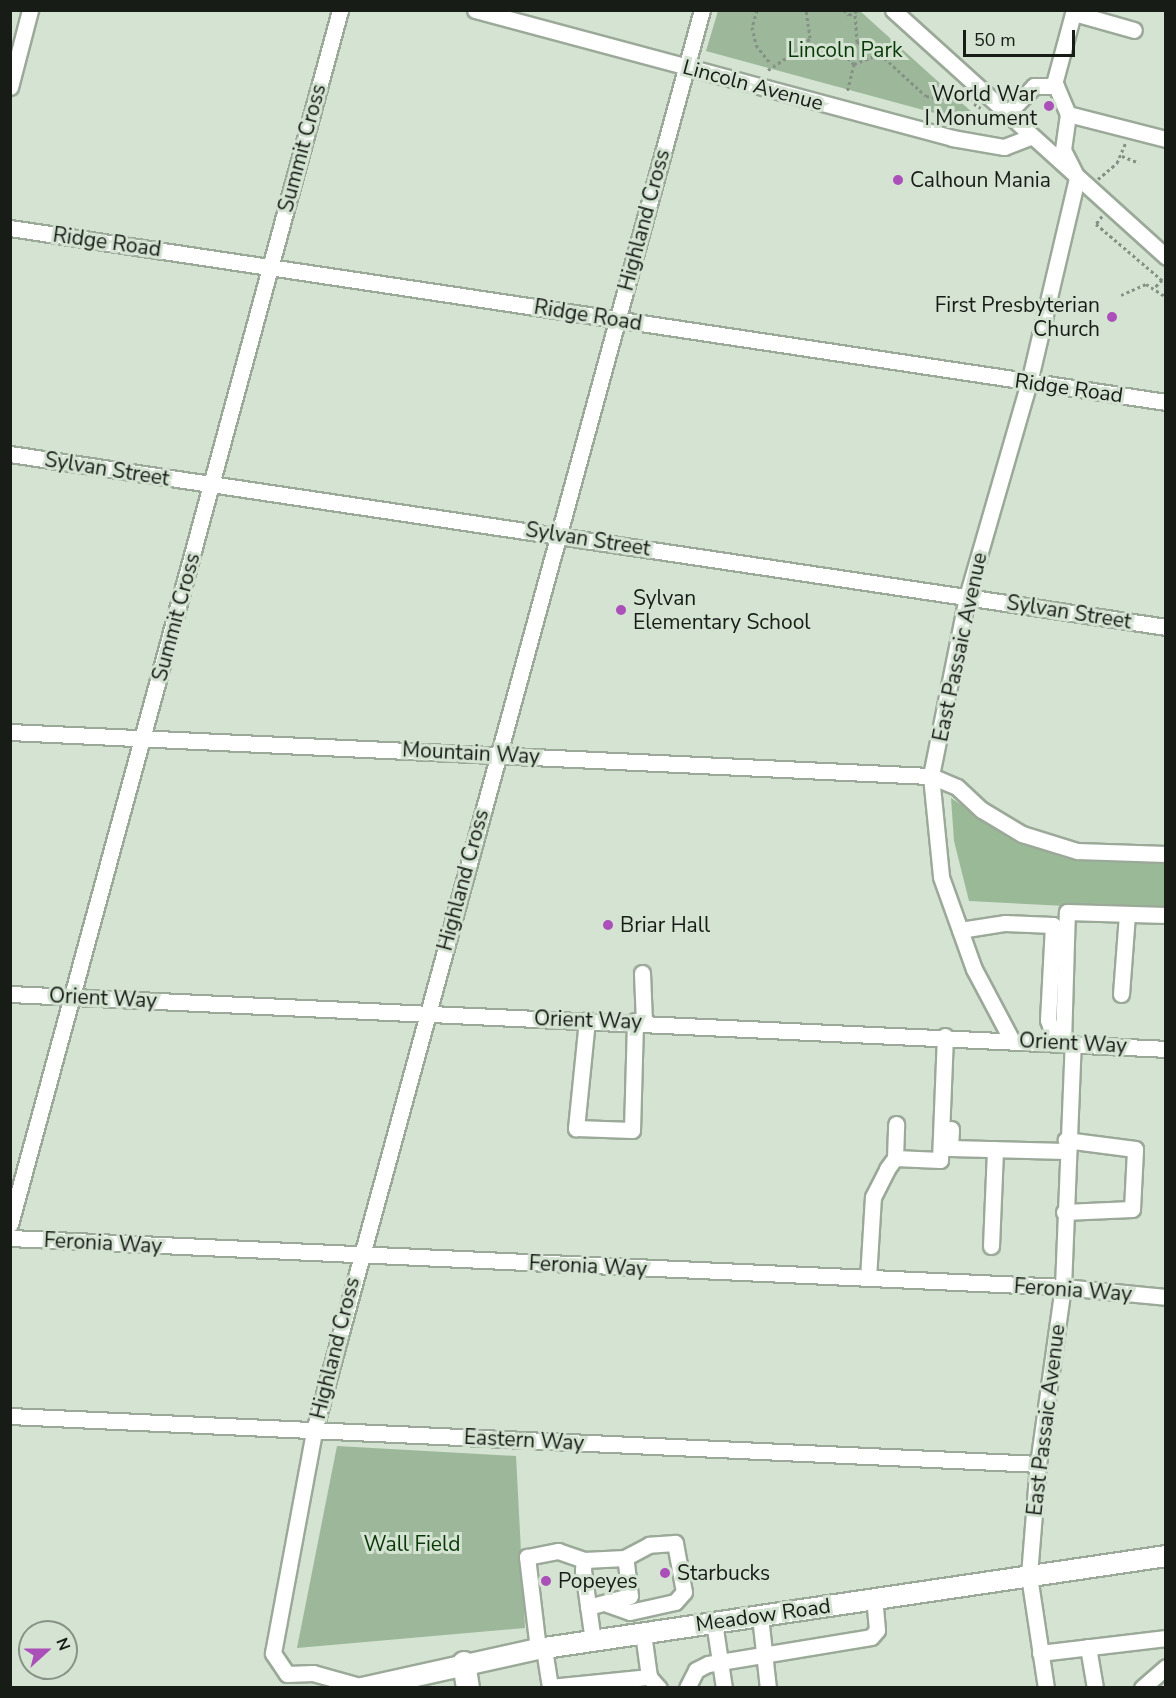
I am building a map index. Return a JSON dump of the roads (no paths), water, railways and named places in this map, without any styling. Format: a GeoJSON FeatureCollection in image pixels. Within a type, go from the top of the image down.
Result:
{"type":"FeatureCollection","features":[{"type":"Feature","properties":{"kind":"highway"},"geometry":{"type":"LineString","coordinates":[[464,1663],[468,1688]]}},
{"type":"Feature","properties":{"kind":"main road","name":"Meadow Road"},"geometry":{"type":"LineString","coordinates":[[362,1687],[464,1663],[541,1649],[1166,1556]]}},
{"type":"Feature","properties":{"kind":"street"},"geometry":{"type":"LineString","coordinates":[[10,87],[30,10]]}},
{"type":"Feature","properties":{"kind":"street","name":"Summit Cross"},"geometry":{"type":"LineString","coordinates":[[10,1224],[69,997],[213,486],[340,10]]}},
{"type":"Feature","properties":{"kind":"street","name":"Lincoln Avenue"},"geometry":{"type":"LineString","coordinates":[[475,10],[952,138],[1004,147],[1032,136]]}},
{"type":"Feature","properties":{"kind":"street","name":"Highland Cross"},"geometry":{"type":"LineString","coordinates":[[362,1687],[313,1674],[287,1674],[273,1653],[314,1431],[358,1255],[702,10]]}},
{"type":"Feature","properties":{"kind":"street"},"geometry":{"type":"LineString","coordinates":[[892,10],[1166,257]]}},
{"type":"Feature","properties":{"kind":"street"},"geometry":{"type":"LineString","coordinates":[[1083,183],[1063,150],[1068,114],[1054,84],[1074,12],[1134,30]]}},
{"type":"Feature","properties":{"kind":"street"},"geometry":{"type":"LineString","coordinates":[[1007,114],[1035,86],[1054,84]]}},
{"type":"Feature","properties":{"kind":"street"},"geometry":{"type":"LineString","coordinates":[[1068,114],[1166,139]]}},
{"type":"Feature","properties":{"kind":"street","name":"East Passaic Avenue"},"geometry":{"type":"LineString","coordinates":[[1011,1039],[960,930],[941,878],[931,776],[967,597],[1083,183]]}},
{"type":"Feature","properties":{"kind":"street","name":"Ridge Road"},"geometry":{"type":"LineString","coordinates":[[10,228],[1166,402]]}},
{"type":"Feature","properties":{"kind":"street","name":"Sylvan Street"},"geometry":{"type":"LineString","coordinates":[[10,454],[213,486],[557,534],[1166,627]]}},
{"type":"Feature","properties":{"kind":"street","name":"Mountain Way"},"geometry":{"type":"LineString","coordinates":[[10,732],[931,776]]}},
{"type":"Feature","properties":{"kind":"street"},"geometry":{"type":"LineString","coordinates":[[931,776],[957,787],[982,810],[1022,834],[1077,851],[1166,854]]}},
{"type":"Feature","properties":{"kind":"street","name":"East Passaic Avenue"},"geometry":{"type":"LineString","coordinates":[[1046,1688],[1029,1575],[1038,1464],[1063,1287],[1067,912],[1127,914]]}},
{"type":"Feature","properties":{"kind":"street"},"geometry":{"type":"LineString","coordinates":[[1121,994],[1127,914],[1166,915]]}},
{"type":"Feature","properties":{"kind":"street"},"geometry":{"type":"LineString","coordinates":[[960,930],[1005,923],[1053,925],[1048,1020],[1064,1042]]}},
{"type":"Feature","properties":{"kind":"street"},"geometry":{"type":"LineString","coordinates":[[587,1020],[576,1128],[632,1130],[633,1058],[639,1022],[642,973]]}},
{"type":"Feature","properties":{"kind":"street","name":"Orient Way"},"geometry":{"type":"LineString","coordinates":[[10,994],[951,1036],[1166,1049]]}},
{"type":"Feature","properties":{"kind":"street"},"geometry":{"type":"LineString","coordinates":[[951,1036],[950,1148],[1066,1146],[1135,1149],[1132,1209],[1064,1212]]}},
{"type":"Feature","properties":{"kind":"street"},"geometry":{"type":"LineString","coordinates":[[895,1158],[940,1160],[951,1036]]}},
{"type":"Feature","properties":{"kind":"street"},"geometry":{"type":"LineString","coordinates":[[868,1278],[873,1197],[895,1158],[896,1124]]}},
{"type":"Feature","properties":{"kind":"street"},"geometry":{"type":"LineString","coordinates":[[991,1246],[995,1149]]}},
{"type":"Feature","properties":{"kind":"street","name":"Feronia Way"},"geometry":{"type":"LineString","coordinates":[[10,1238],[1063,1287],[1166,1297]]}},
{"type":"Feature","properties":{"kind":"street","name":"Eastern Way"},"geometry":{"type":"LineString","coordinates":[[10,1416],[1038,1464]]}},
{"type":"Feature","properties":{"kind":"street"},"geometry":{"type":"LineString","coordinates":[[607,1604],[630,1612],[675,1602],[684,1592],[675,1544],[649,1545],[625,1558],[584,1560],[558,1551],[527,1557],[541,1649],[550,1687],[654,1682],[643,1633]]}},
{"type":"Feature","properties":{"kind":"street"},"geometry":{"type":"LineString","coordinates":[[588,1607],[607,1604],[630,1596],[625,1558]]}},
{"type":"Feature","properties":{"kind":"street"},"geometry":{"type":"LineString","coordinates":[[584,1560],[593,1641]]}},
{"type":"Feature","properties":{"kind":"street"},"geometry":{"type":"LineString","coordinates":[[687,1688],[696,1670],[720,1663],[871,1637],[877,1630],[874,1598]]}},
{"type":"Feature","properties":{"kind":"street"},"geometry":{"type":"LineString","coordinates":[[760,1616],[768,1688]]}},
{"type":"Feature","properties":{"kind":"street"},"geometry":{"type":"LineString","coordinates":[[714,1622],[724,1688]]}},
{"type":"Feature","properties":{"kind":"street"},"geometry":{"type":"LineString","coordinates":[[1040,1653],[1166,1638]]}},
{"type":"Feature","properties":{"kind":"street"},"geometry":{"type":"LineString","coordinates":[[1088,1647],[1095,1688]]}},
{"type":"Feature","properties":{"kind":"street"},"geometry":{"type":"LineString","coordinates":[[1142,1688],[1166,1667]]}},
{"type":"Feature","properties":{"kind":"place","name":"World War I Monument"},"geometry":{"type":"Point","coordinates":[1049,106]}},
{"type":"Feature","properties":{"kind":"place","name":"Calhoun Mania"},"geometry":{"type":"Point","coordinates":[898,180]}},
{"type":"Feature","properties":{"kind":"place","name":"First Presbyterian Church"},"geometry":{"type":"Point","coordinates":[1112,317]}},
{"type":"Feature","properties":{"kind":"place","name":"Sylvan Elementary School"},"geometry":{"type":"Point","coordinates":[621,610]}},
{"type":"Feature","properties":{"kind":"place","name":"Briar Hall"},"geometry":{"type":"Point","coordinates":[608,925]}},
{"type":"Feature","properties":{"kind":"place","name":"Starbucks"},"geometry":{"type":"Point","coordinates":[665,1573]}},
{"type":"Feature","properties":{"kind":"place","name":"Popeyes"},"geometry":{"type":"Point","coordinates":[546,1581]}},
{"type":"Feature","properties":{"kind":"park label","name":"Lincoln Park"},"geometry":{"type":"Point","coordinates":[845,50]}},
{"type":"Feature","properties":{"kind":"park label","name":"Wall Field"},"geometry":{"type":"Point","coordinates":[412,1544]}}]}
